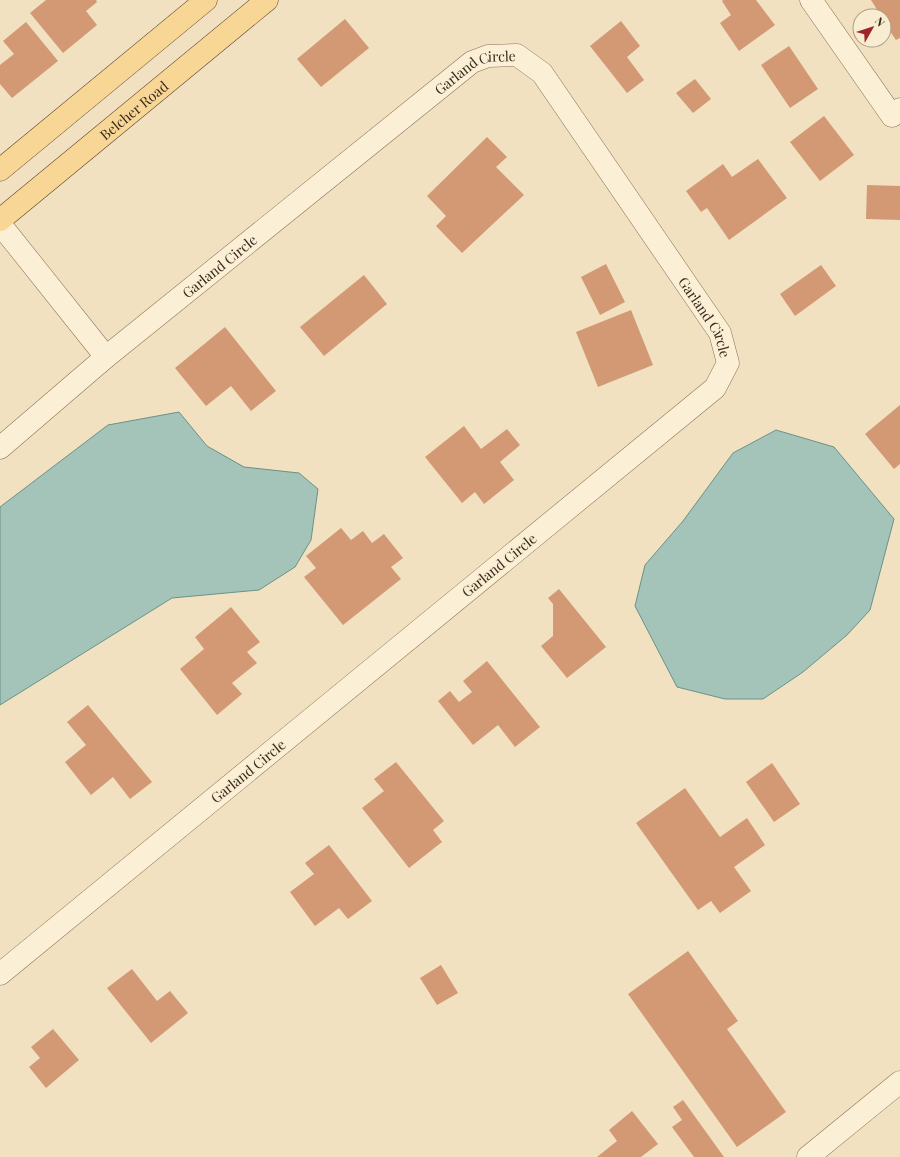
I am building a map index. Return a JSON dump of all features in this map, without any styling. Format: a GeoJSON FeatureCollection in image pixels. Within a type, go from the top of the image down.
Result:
{"type":"FeatureCollection","features":[{"type":"Feature","properties":{"kind":"main road"},"geometry":{"type":"LineString","coordinates":[[0,170],[206,0]]}},
{"type":"Feature","properties":{"kind":"main road","name":"Belcher Road"},"geometry":{"type":"LineString","coordinates":[[0,220],[259,3]]}},
{"type":"Feature","properties":{"kind":"street"},"geometry":{"type":"LineString","coordinates":[[811,0],[896,112]]}},
{"type":"Feature","properties":{"kind":"street","name":"Garland Circle"},"geometry":{"type":"LineString","coordinates":[[0,448],[106,357],[472,62],[488,56],[517,55],[542,73],[712,320],[720,333],[728,363],[715,388],[0,974]]}},
{"type":"Feature","properties":{"kind":"street"},"geometry":{"type":"LineString","coordinates":[[0,224],[106,357]]}},
{"type":"Feature","properties":{"kind":"street"},"geometry":{"type":"LineString","coordinates":[[808,1157],[900,1082]]}},
{"type":"Feature","properties":{"kind":"water"},"geometry":{"type":"Polygon","coordinates":[[[179,412],[207,446],[244,467],[299,473],[318,489],[311,540],[295,567],[259,590],[172,598],[0,705],[0,507],[108,425],[179,412]]]}},
{"type":"Feature","properties":{"kind":"water"},"geometry":{"type":"Polygon","coordinates":[[[776,430],[834,447],[894,519],[870,610],[847,635],[803,672],[763,699],[725,699],[677,687],[635,606],[645,565],[683,521],[733,453],[776,430]]]}},
{"type":"Feature","properties":{"kind":"building"},"geometry":{"type":"Polygon","coordinates":[[[46,0],[96,0],[97,2],[86,11],[97,25],[63,53],[30,13],[46,0]]]}},
{"type":"Feature","properties":{"kind":"building"},"geometry":{"type":"Polygon","coordinates":[[[756,0],[775,25],[739,51],[720,23],[731,15],[722,1],[756,0]]]}},
{"type":"Feature","properties":{"kind":"building"},"geometry":{"type":"Polygon","coordinates":[[[871,0],[900,0],[900,38],[896,40],[892,34],[892,8],[876,8],[871,0]]]}},
{"type":"Feature","properties":{"kind":"building"},"geometry":{"type":"Polygon","coordinates":[[[345,19],[369,48],[321,87],[297,59],[345,19]]]}},
{"type":"Feature","properties":{"kind":"building"},"geometry":{"type":"Polygon","coordinates":[[[621,21],[640,46],[627,57],[644,80],[627,93],[590,46],[621,21]]]}},
{"type":"Feature","properties":{"kind":"building"},"geometry":{"type":"Polygon","coordinates":[[[26,22],[58,61],[12,98],[0,84],[0,65],[14,54],[3,41],[26,22]]]}},
{"type":"Feature","properties":{"kind":"building"},"geometry":{"type":"Polygon","coordinates":[[[789,46],[818,89],[790,108],[761,65],[789,46]]]}},
{"type":"Feature","properties":{"kind":"building"},"geometry":{"type":"Polygon","coordinates":[[[695,79],[711,99],[693,113],[676,93],[695,79]]]}},
{"type":"Feature","properties":{"kind":"building"},"geometry":{"type":"Polygon","coordinates":[[[824,116],[854,155],[820,181],[790,142],[824,116]]]}},
{"type":"Feature","properties":{"kind":"building"},"geometry":{"type":"Polygon","coordinates":[[[487,137],[507,157],[496,167],[524,195],[462,253],[436,226],[446,216],[427,196],[487,137]]]}},
{"type":"Feature","properties":{"kind":"building"},"geometry":{"type":"Polygon","coordinates":[[[758,159],[787,198],[729,240],[707,208],[701,212],[686,191],[723,164],[732,177],[758,159]]]}},
{"type":"Feature","properties":{"kind":"building"},"geometry":{"type":"Polygon","coordinates":[[[867,185],[900,186],[900,220],[866,219],[867,185]]]}},
{"type":"Feature","properties":{"kind":"building"},"geometry":{"type":"Polygon","coordinates":[[[606,264],[625,302],[600,315],[581,277],[606,264]]]}},
{"type":"Feature","properties":{"kind":"building"},"geometry":{"type":"Polygon","coordinates":[[[821,265],[836,286],[795,316],[780,294],[821,265]]]}},
{"type":"Feature","properties":{"kind":"building"},"geometry":{"type":"Polygon","coordinates":[[[364,275],[387,304],[324,356],[300,327],[364,275]]]}},
{"type":"Feature","properties":{"kind":"building"},"geometry":{"type":"Polygon","coordinates":[[[631,310],[653,365],[598,387],[576,332],[631,310]]]}},
{"type":"Feature","properties":{"kind":"building"},"geometry":{"type":"Polygon","coordinates":[[[225,327],[276,391],[251,411],[231,386],[206,406],[175,368],[225,327]]]}},
{"type":"Feature","properties":{"kind":"building"},"geometry":{"type":"Polygon","coordinates":[[[900,405],[900,464],[894,469],[865,434],[900,405]]]}},
{"type":"Feature","properties":{"kind":"building"},"geometry":{"type":"Polygon","coordinates":[[[464,426],[481,449],[507,429],[520,445],[500,462],[514,480],[484,504],[475,492],[462,503],[425,457],[464,426]]]}},
{"type":"Feature","properties":{"kind":"building"},"geometry":{"type":"Polygon","coordinates":[[[341,528],[351,540],[363,531],[372,543],[384,534],[403,558],[391,567],[401,579],[343,625],[304,577],[316,568],[306,556],[341,528]]]}},
{"type":"Feature","properties":{"kind":"building"},"geometry":{"type":"Polygon","coordinates":[[[559,589],[606,647],[567,678],[541,646],[553,636],[553,604],[548,598],[559,589]]]}},
{"type":"Feature","properties":{"kind":"building"},"geometry":{"type":"Polygon","coordinates":[[[231,607],[260,642],[247,652],[257,663],[232,683],[242,694],[217,715],[180,669],[204,649],[195,637],[231,607]]]}},
{"type":"Feature","properties":{"kind":"building"},"geometry":{"type":"Polygon","coordinates":[[[487,661],[540,727],[515,747],[498,725],[473,745],[438,701],[450,691],[459,702],[472,692],[463,681],[487,661]]]}},
{"type":"Feature","properties":{"kind":"building"},"geometry":{"type":"Polygon","coordinates":[[[88,705],[152,782],[130,799],[113,777],[91,795],[65,762],[86,745],[67,722],[88,705]]]}},
{"type":"Feature","properties":{"kind":"building"},"geometry":{"type":"Polygon","coordinates":[[[396,762],[444,821],[433,830],[442,842],[409,868],[362,808],[384,791],[374,779],[396,762]]]}},
{"type":"Feature","properties":{"kind":"building"},"geometry":{"type":"Polygon","coordinates":[[[772,763],[800,804],[774,822],[746,782],[772,763]]]}},
{"type":"Feature","properties":{"kind":"building"},"geometry":{"type":"Polygon","coordinates":[[[685,788],[720,837],[747,818],[765,845],[734,867],[751,891],[720,913],[711,901],[698,910],[636,823],[685,788]]]}},
{"type":"Feature","properties":{"kind":"building"},"geometry":{"type":"Polygon","coordinates":[[[329,845],[372,901],[348,919],[339,908],[315,926],[290,892],[314,874],[305,863],[329,845]]]}},
{"type":"Feature","properties":{"kind":"building"},"geometry":{"type":"Polygon","coordinates":[[[688,951],[738,1021],[727,1029],[786,1112],[737,1147],[628,994],[688,951]]]}},
{"type":"Feature","properties":{"kind":"building"},"geometry":{"type":"Polygon","coordinates":[[[441,965],[458,993],[437,1005],[420,978],[441,965]]]}},
{"type":"Feature","properties":{"kind":"building"},"geometry":{"type":"Polygon","coordinates":[[[132,969],[157,1001],[170,991],[188,1013],[151,1043],[107,988],[132,969]]]}},
{"type":"Feature","properties":{"kind":"building"},"geometry":{"type":"Polygon","coordinates":[[[53,1029],[79,1060],[46,1088],[29,1067],[40,1058],[31,1047],[53,1029]]]}},
{"type":"Feature","properties":{"kind":"building"},"geometry":{"type":"Polygon","coordinates":[[[683,1100],[724,1157],[694,1157],[672,1127],[682,1120],[673,1107],[683,1100]]]}},
{"type":"Feature","properties":{"kind":"building"},"geometry":{"type":"Polygon","coordinates":[[[632,1111],[658,1144],[641,1157],[597,1157],[617,1141],[609,1130],[632,1111]]]}}]}
